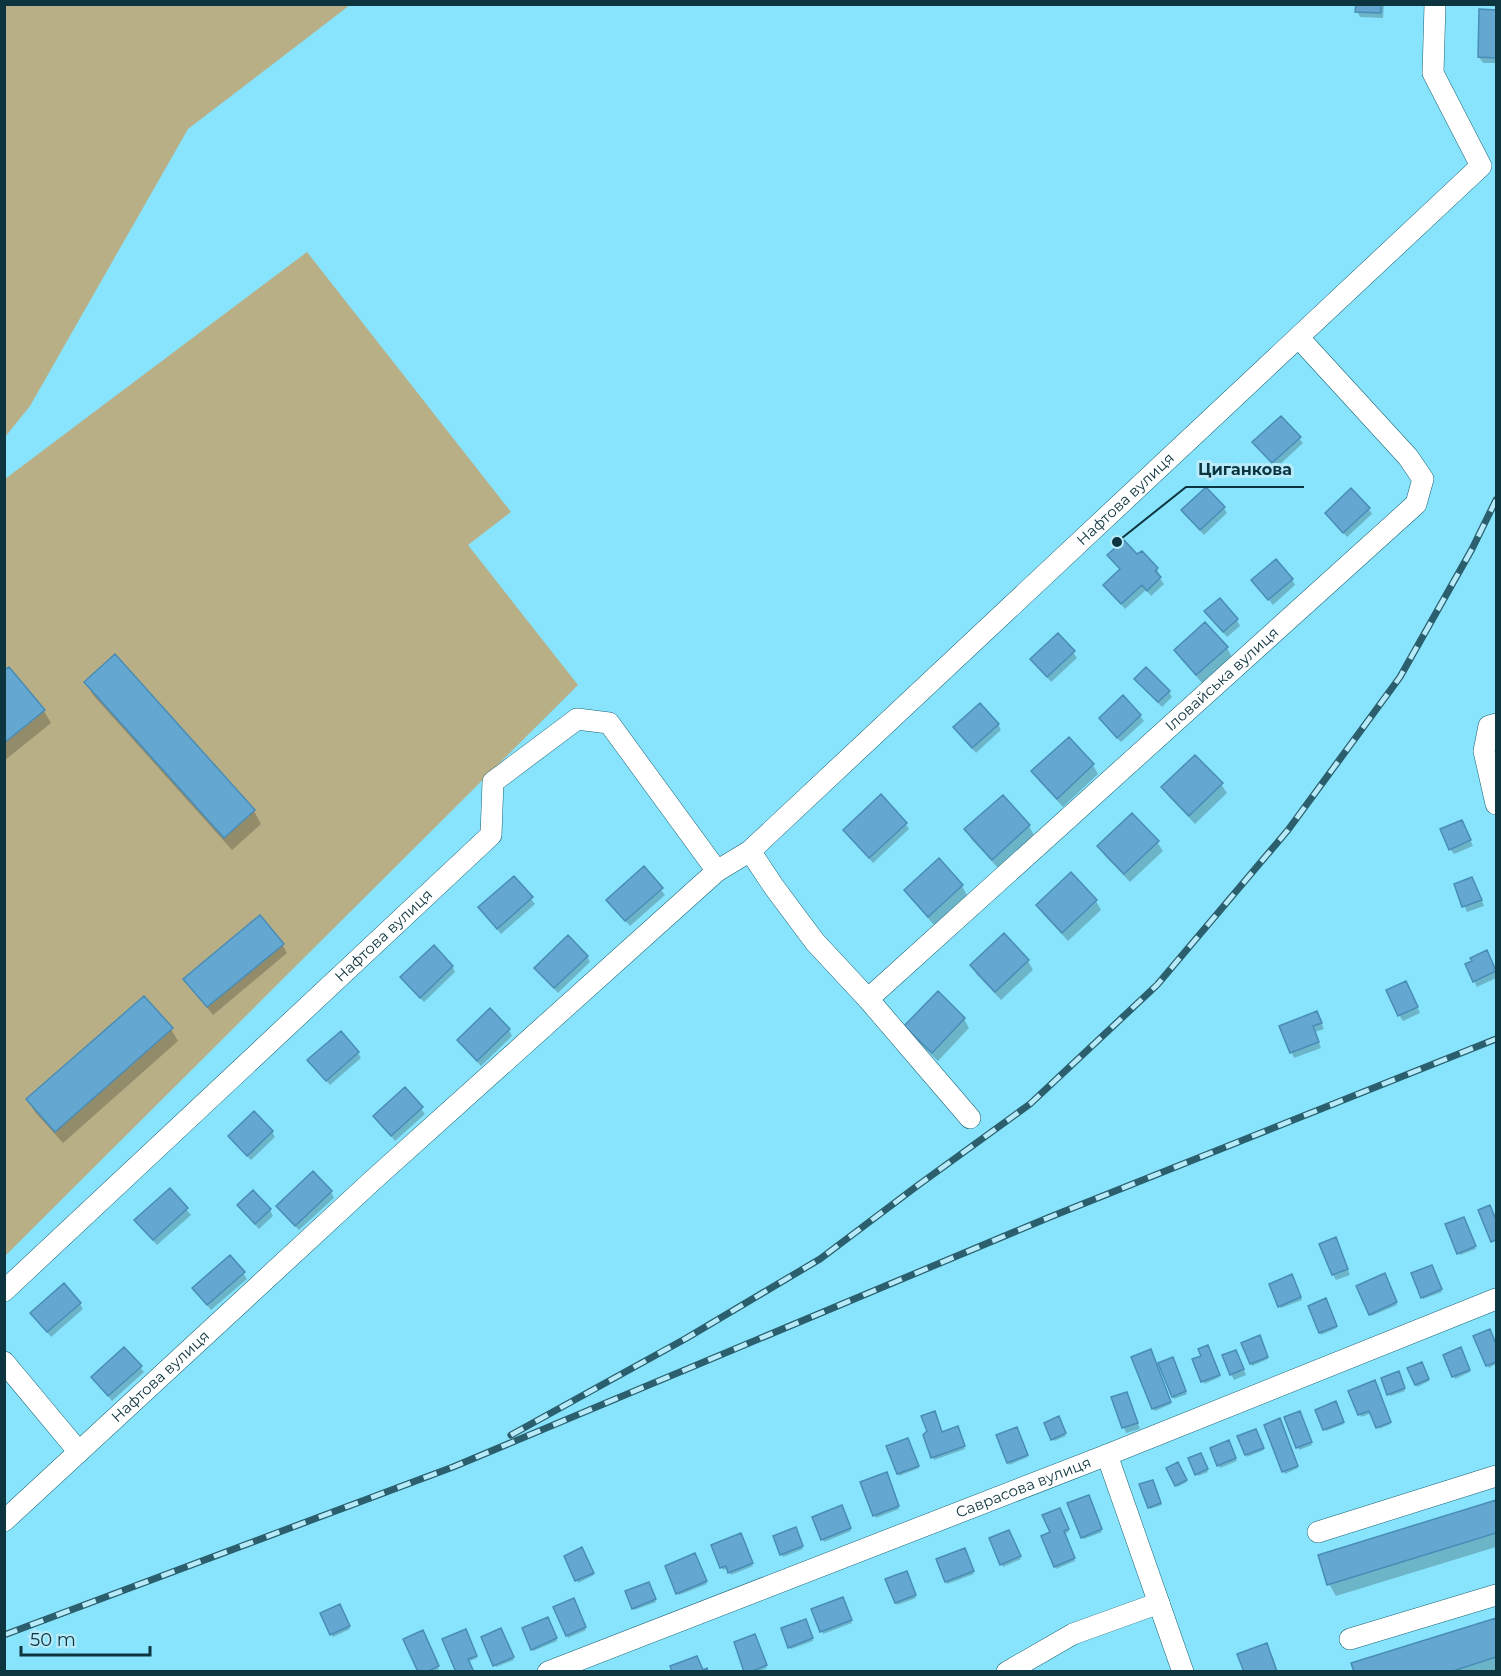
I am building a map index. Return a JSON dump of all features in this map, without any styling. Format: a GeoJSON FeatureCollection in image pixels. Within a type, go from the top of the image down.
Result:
{"type":"FeatureCollection","features":[{"type":"Feature","properties":{"kind":"street","name":"Нафтова вулиця"},"geometry":{"type":"LineString","coordinates":[[4,1521],[372,1181],[717,871],[750,851],[1299,338],[1489,169],[1433,73],[1435,4]]}},
{"type":"Feature","properties":{"kind":"street","name":"Іловайська вулиця"},"geometry":{"type":"LineString","coordinates":[[868,999],[1416,504],[1423,479],[1408,457],[1299,338]]}},
{"type":"Feature","properties":{"kind":"street","name":"Нафтова вулиця"},"geometry":{"type":"LineString","coordinates":[[4,1291],[491,835],[493,782],[577,719],[609,723],[717,871]]}},
{"type":"Feature","properties":{"kind":"street"},"geometry":{"type":"LineString","coordinates":[[1497,724],[1489,726],[1484,751],[1497,804]]}},
{"type":"Feature","properties":{"kind":"street"},"geometry":{"type":"LineString","coordinates":[[750,851],[815,942],[868,999],[970,1118]]}},
{"type":"Feature","properties":{"kind":"street","name":"Саврасова вулиця"},"geometry":{"type":"LineString","coordinates":[[548,1671],[1107,1455],[1497,1299]]}},
{"type":"Feature","properties":{"kind":"street"},"geometry":{"type":"LineString","coordinates":[[4,1362],[79,1452]]}},
{"type":"Feature","properties":{"kind":"street"},"geometry":{"type":"LineString","coordinates":[[1107,1455],[1183,1671]]}},
{"type":"Feature","properties":{"kind":"street"},"geometry":{"type":"LineString","coordinates":[[1318,1532],[1497,1476]]}},
{"type":"Feature","properties":{"kind":"street"},"geometry":{"type":"LineString","coordinates":[[1350,1639],[1497,1595]]}},
{"type":"Feature","properties":{"kind":"street"},"geometry":{"type":"LineString","coordinates":[[1007,1671],[1073,1634],[1159,1604]]}},
{"type":"Feature","properties":{"kind":"shaded area"},"geometry":{"type":"Polygon","coordinates":[[[5,4],[350,5],[188,129],[30,406],[5,437],[5,4]]]}},
{"type":"Feature","properties":{"kind":"shaded area"},"geometry":{"type":"Polygon","coordinates":[[[307,252],[511,512],[468,545],[578,685],[5,1256],[5,479],[307,252]]]}},
{"type":"Feature","properties":{"kind":"building"},"geometry":{"type":"Polygon","coordinates":[[[1356,4],[1381,4],[1381,13],[1355,12],[1356,4]]]}},
{"type":"Feature","properties":{"kind":"building"},"geometry":{"type":"Polygon","coordinates":[[[1479,9],[1496,10],[1496,58],[1478,57],[1479,9]]]}},
{"type":"Feature","properties":{"kind":"building"},"geometry":{"type":"Polygon","coordinates":[[[1281,416],[1301,437],[1272,463],[1252,442],[1281,416]]]}},
{"type":"Feature","properties":{"kind":"building"},"geometry":{"type":"Polygon","coordinates":[[[1206,487],[1225,507],[1200,530],[1181,510],[1206,487]]]}},
{"type":"Feature","properties":{"kind":"building"},"geometry":{"type":"Polygon","coordinates":[[[1351,488],[1370,508],[1343,533],[1325,513],[1351,488]]]}},
{"type":"Feature","properties":{"kind":"building"},"geometry":{"type":"Polygon","coordinates":[[[1124,540],[1137,554],[1142,551],[1158,568],[1155,571],[1161,577],[1147,591],[1142,585],[1121,604],[1103,585],[1120,569],[1107,555],[1124,540]]]}},
{"type":"Feature","properties":{"kind":"building"},"geometry":{"type":"Polygon","coordinates":[[[1276,559],[1293,579],[1268,600],[1251,580],[1276,559]]]}},
{"type":"Feature","properties":{"kind":"building"},"geometry":{"type":"Polygon","coordinates":[[[1220,598],[1238,619],[1223,632],[1204,611],[1220,598]]]}},
{"type":"Feature","properties":{"kind":"building"},"geometry":{"type":"Polygon","coordinates":[[[1205,622],[1228,647],[1196,675],[1174,650],[1205,622]]]}},
{"type":"Feature","properties":{"kind":"building"},"geometry":{"type":"Polygon","coordinates":[[[1058,633],[1075,651],[1047,677],[1030,659],[1058,633]]]}},
{"type":"Feature","properties":{"kind":"building"},"geometry":{"type":"Polygon","coordinates":[[[115,654],[255,810],[224,838],[84,682],[115,654]]]}},
{"type":"Feature","properties":{"kind":"building"},"geometry":{"type":"Polygon","coordinates":[[[9,667],[45,710],[4,743],[4,670],[9,667]]]}},
{"type":"Feature","properties":{"kind":"building"},"geometry":{"type":"Polygon","coordinates":[[[1146,667],[1170,691],[1158,702],[1134,679],[1146,667]]]}},
{"type":"Feature","properties":{"kind":"building"},"geometry":{"type":"Polygon","coordinates":[[[1123,695],[1141,715],[1117,738],[1099,718],[1123,695]]]}},
{"type":"Feature","properties":{"kind":"building"},"geometry":{"type":"Polygon","coordinates":[[[980,703],[999,724],[972,748],[953,727],[980,703]]]}},
{"type":"Feature","properties":{"kind":"building"},"geometry":{"type":"Polygon","coordinates":[[[1069,737],[1094,764],[1057,799],[1031,771],[1069,737]]]}},
{"type":"Feature","properties":{"kind":"building"},"geometry":{"type":"Polygon","coordinates":[[[1195,755],[1223,783],[1189,816],[1161,787],[1195,755]]]}},
{"type":"Feature","properties":{"kind":"building"},"geometry":{"type":"Polygon","coordinates":[[[881,794],[907,823],[869,858],[843,830],[881,794]]]}},
{"type":"Feature","properties":{"kind":"building"},"geometry":{"type":"Polygon","coordinates":[[[1003,795],[1030,825],[992,860],[964,829],[1003,795]]]}},
{"type":"Feature","properties":{"kind":"building"},"geometry":{"type":"Polygon","coordinates":[[[1132,813],[1159,841],[1124,874],[1097,846],[1132,813]]]}},
{"type":"Feature","properties":{"kind":"building"},"geometry":{"type":"Polygon","coordinates":[[[1462,820],[1471,840],[1449,850],[1440,829],[1462,820]]]}},
{"type":"Feature","properties":{"kind":"building"},"geometry":{"type":"Polygon","coordinates":[[[939,858],[963,885],[928,917],[904,890],[939,858]]]}},
{"type":"Feature","properties":{"kind":"building"},"geometry":{"type":"Polygon","coordinates":[[[644,866],[663,888],[625,921],[606,900],[644,866]]]}},
{"type":"Feature","properties":{"kind":"building"},"geometry":{"type":"Polygon","coordinates":[[[1071,872],[1097,900],[1062,933],[1036,905],[1071,872]]]}},
{"type":"Feature","properties":{"kind":"building"},"geometry":{"type":"Polygon","coordinates":[[[514,876],[533,897],[497,929],[478,907],[514,876]]]}},
{"type":"Feature","properties":{"kind":"building"},"geometry":{"type":"Polygon","coordinates":[[[1472,877],[1482,900],[1462,907],[1454,884],[1472,877]]]}},
{"type":"Feature","properties":{"kind":"building"},"geometry":{"type":"Polygon","coordinates":[[[260,915],[284,944],[207,1007],[183,979],[260,915]]]}},
{"type":"Feature","properties":{"kind":"building"},"geometry":{"type":"Polygon","coordinates":[[[1004,933],[1029,960],[995,992],[970,965],[1004,933]]]}},
{"type":"Feature","properties":{"kind":"building"},"geometry":{"type":"Polygon","coordinates":[[[568,935],[588,956],[554,988],[534,968],[568,935]]]}},
{"type":"Feature","properties":{"kind":"building"},"geometry":{"type":"Polygon","coordinates":[[[434,945],[453,966],[420,998],[400,977],[434,945]]]}},
{"type":"Feature","properties":{"kind":"building"},"geometry":{"type":"Polygon","coordinates":[[[1487,950],[1496,971],[1473,982],[1465,964],[1472,961],[1470,958],[1487,950]]]}},
{"type":"Feature","properties":{"kind":"building"},"geometry":{"type":"Polygon","coordinates":[[[1406,981],[1418,1007],[1398,1016],[1386,990],[1406,981]]]}},
{"type":"Feature","properties":{"kind":"building"},"geometry":{"type":"Polygon","coordinates":[[[938,991],[965,1018],[932,1053],[904,1026],[938,991]]]}},
{"type":"Feature","properties":{"kind":"building"},"geometry":{"type":"Polygon","coordinates":[[[144,996],[173,1028],[55,1132],[26,1099],[144,996]]]}},
{"type":"Feature","properties":{"kind":"building"},"geometry":{"type":"Polygon","coordinates":[[[490,1008],[510,1029],[477,1061],[457,1040],[490,1008]]]}},
{"type":"Feature","properties":{"kind":"building"},"geometry":{"type":"Polygon","coordinates":[[[1317,1011],[1322,1023],[1313,1026],[1319,1042],[1290,1053],[1279,1026],[1317,1011]]]}},
{"type":"Feature","properties":{"kind":"building"},"geometry":{"type":"Polygon","coordinates":[[[341,1031],[359,1052],[326,1081],[307,1060],[341,1031]]]}},
{"type":"Feature","properties":{"kind":"building"},"geometry":{"type":"Polygon","coordinates":[[[405,1087],[423,1107],[391,1136],[373,1116],[405,1087]]]}},
{"type":"Feature","properties":{"kind":"building"},"geometry":{"type":"Polygon","coordinates":[[[254,1111],[273,1131],[247,1156],[228,1136],[254,1111]]]}},
{"type":"Feature","properties":{"kind":"building"},"geometry":{"type":"Polygon","coordinates":[[[313,1171],[332,1191],[295,1226],[276,1206],[313,1171]]]}},
{"type":"Feature","properties":{"kind":"building"},"geometry":{"type":"Polygon","coordinates":[[[170,1188],[188,1208],[153,1240],[134,1220],[170,1188]]]}},
{"type":"Feature","properties":{"kind":"building"},"geometry":{"type":"Polygon","coordinates":[[[253,1190],[271,1209],[255,1224],[237,1205],[253,1190]]]}},
{"type":"Feature","properties":{"kind":"building"},"geometry":{"type":"Polygon","coordinates":[[[1490,1205],[1496,1220],[1496,1240],[1491,1242],[1478,1210],[1490,1205]]]}},
{"type":"Feature","properties":{"kind":"building"},"geometry":{"type":"Polygon","coordinates":[[[1464,1217],[1476,1246],[1457,1254],[1445,1224],[1464,1217]]]}},
{"type":"Feature","properties":{"kind":"building"},"geometry":{"type":"Polygon","coordinates":[[[1336,1237],[1348,1269],[1332,1275],[1319,1244],[1336,1237]]]}},
{"type":"Feature","properties":{"kind":"building"},"geometry":{"type":"Polygon","coordinates":[[[230,1255],[245,1272],[207,1305],[192,1288],[230,1255]]]}},
{"type":"Feature","properties":{"kind":"building"},"geometry":{"type":"Polygon","coordinates":[[[1432,1265],[1442,1289],[1421,1298],[1411,1273],[1432,1265]]]}},
{"type":"Feature","properties":{"kind":"building"},"geometry":{"type":"Polygon","coordinates":[[[1385,1273],[1397,1302],[1369,1315],[1356,1286],[1385,1273]]]}},
{"type":"Feature","properties":{"kind":"building"},"geometry":{"type":"Polygon","coordinates":[[[1292,1274],[1301,1297],[1278,1307],[1269,1284],[1292,1274]]]}},
{"type":"Feature","properties":{"kind":"building"},"geometry":{"type":"Polygon","coordinates":[[[64,1283],[81,1303],[47,1332],[30,1313],[64,1283]]]}},
{"type":"Feature","properties":{"kind":"building"},"geometry":{"type":"Polygon","coordinates":[[[1326,1298],[1337,1326],[1319,1333],[1308,1306],[1326,1298]]]}},
{"type":"Feature","properties":{"kind":"building"},"geometry":{"type":"Polygon","coordinates":[[[1490,1329],[1496,1344],[1496,1362],[1486,1366],[1473,1336],[1490,1329]]]}},
{"type":"Feature","properties":{"kind":"building"},"geometry":{"type":"Polygon","coordinates":[[[1260,1335],[1268,1357],[1250,1364],[1241,1343],[1260,1335]]]}},
{"type":"Feature","properties":{"kind":"building"},"geometry":{"type":"Polygon","coordinates":[[[1208,1345],[1220,1375],[1201,1382],[1192,1359],[1201,1356],[1198,1349],[1208,1345]]]}},
{"type":"Feature","properties":{"kind":"building"},"geometry":{"type":"Polygon","coordinates":[[[124,1347],[142,1366],[108,1396],[91,1377],[124,1347]]]}},
{"type":"Feature","properties":{"kind":"building"},"geometry":{"type":"Polygon","coordinates":[[[1461,1347],[1470,1370],[1452,1377],[1443,1355],[1461,1347]]]}},
{"type":"Feature","properties":{"kind":"building"},"geometry":{"type":"Polygon","coordinates":[[[1151,1349],[1171,1402],[1152,1409],[1131,1357],[1151,1349]]]}},
{"type":"Feature","properties":{"kind":"building"},"geometry":{"type":"Polygon","coordinates":[[[1236,1350],[1244,1369],[1230,1375],[1222,1355],[1236,1350]]]}},
{"type":"Feature","properties":{"kind":"building"},"geometry":{"type":"Polygon","coordinates":[[[1173,1357],[1186,1391],[1172,1397],[1158,1363],[1173,1357]]]}},
{"type":"Feature","properties":{"kind":"building"},"geometry":{"type":"Polygon","coordinates":[[[1422,1362],[1429,1379],[1415,1385],[1407,1368],[1422,1362]]]}},
{"type":"Feature","properties":{"kind":"building"},"geometry":{"type":"Polygon","coordinates":[[[1399,1371],[1405,1388],[1387,1395],[1381,1378],[1399,1371]]]}},
{"type":"Feature","properties":{"kind":"building"},"geometry":{"type":"Polygon","coordinates":[[[1375,1380],[1391,1422],[1376,1428],[1369,1411],[1358,1415],[1348,1391],[1375,1380]]]}},
{"type":"Feature","properties":{"kind":"building"},"geometry":{"type":"Polygon","coordinates":[[[1127,1392],[1138,1423],[1122,1428],[1111,1397],[1127,1392]]]}},
{"type":"Feature","properties":{"kind":"building"},"geometry":{"type":"Polygon","coordinates":[[[1336,1401],[1344,1422],[1323,1430],[1315,1410],[1336,1401]]]}},
{"type":"Feature","properties":{"kind":"building"},"geometry":{"type":"Polygon","coordinates":[[[935,1411],[942,1432],[958,1426],[965,1446],[931,1458],[923,1435],[927,1431],[921,1416],[935,1411]]]}},
{"type":"Feature","properties":{"kind":"building"},"geometry":{"type":"Polygon","coordinates":[[[1300,1411],[1312,1442],[1296,1448],[1284,1417],[1300,1411]]]}},
{"type":"Feature","properties":{"kind":"building"},"geometry":{"type":"Polygon","coordinates":[[[1059,1416],[1066,1433],[1051,1440],[1044,1423],[1059,1416]]]}},
{"type":"Feature","properties":{"kind":"building"},"geometry":{"type":"Polygon","coordinates":[[[1280,1418],[1298,1466],[1282,1472],[1264,1425],[1280,1418]]]}},
{"type":"Feature","properties":{"kind":"building"},"geometry":{"type":"Polygon","coordinates":[[[1017,1427],[1028,1455],[1007,1463],[996,1435],[1017,1427]]]}},
{"type":"Feature","properties":{"kind":"building"},"geometry":{"type":"Polygon","coordinates":[[[1256,1429],[1264,1448],[1245,1455],[1237,1436],[1256,1429]]]}},
{"type":"Feature","properties":{"kind":"building"},"geometry":{"type":"Polygon","coordinates":[[[908,1438],[919,1466],[897,1474],[886,1446],[908,1438]]]}},
{"type":"Feature","properties":{"kind":"building"},"geometry":{"type":"Polygon","coordinates":[[[1229,1440],[1236,1458],[1217,1466],[1210,1448],[1229,1440]]]}},
{"type":"Feature","properties":{"kind":"building"},"geometry":{"type":"Polygon","coordinates":[[[1201,1453],[1208,1469],[1195,1475],[1188,1458],[1201,1453]]]}},
{"type":"Feature","properties":{"kind":"building"},"geometry":{"type":"Polygon","coordinates":[[[1178,1462],[1187,1480],[1175,1486],[1166,1468],[1178,1462]]]}},
{"type":"Feature","properties":{"kind":"building"},"geometry":{"type":"Polygon","coordinates":[[[887,1472],[899,1506],[873,1516],[860,1482],[887,1472]]]}},
{"type":"Feature","properties":{"kind":"building"},"geometry":{"type":"Polygon","coordinates":[[[1153,1480],[1161,1503],[1148,1508],[1139,1484],[1153,1480]]]}},
{"type":"Feature","properties":{"kind":"building"},"geometry":{"type":"Polygon","coordinates":[[[1089,1495],[1102,1529],[1081,1538],[1067,1503],[1089,1495]]]}},
{"type":"Feature","properties":{"kind":"building"},"geometry":{"type":"Polygon","coordinates":[[[1496,1500],[1496,1533],[1327,1585],[1318,1555],[1496,1500]]]}},
{"type":"Feature","properties":{"kind":"building"},"geometry":{"type":"Polygon","coordinates":[[[842,1505],[851,1528],[821,1540],[812,1517],[842,1505]]]}},
{"type":"Feature","properties":{"kind":"building"},"geometry":{"type":"Polygon","coordinates":[[[1060,1508],[1069,1529],[1064,1531],[1075,1558],[1054,1567],[1041,1536],[1050,1532],[1042,1515],[1060,1508]]]}},
{"type":"Feature","properties":{"kind":"building"},"geometry":{"type":"Polygon","coordinates":[[[796,1527],[803,1546],[780,1555],[773,1536],[796,1527]]]}},
{"type":"Feature","properties":{"kind":"building"},"geometry":{"type":"Polygon","coordinates":[[[1009,1530],[1021,1556],[1000,1565],[989,1538],[1009,1530]]]}},
{"type":"Feature","properties":{"kind":"building"},"geometry":{"type":"Polygon","coordinates":[[[741,1533],[753,1563],[728,1573],[726,1566],[720,1568],[711,1545],[741,1533]]]}},
{"type":"Feature","properties":{"kind":"building"},"geometry":{"type":"Polygon","coordinates":[[[582,1547],[594,1573],[575,1581],[564,1556],[582,1547]]]}},
{"type":"Feature","properties":{"kind":"building"},"geometry":{"type":"Polygon","coordinates":[[[965,1548],[974,1571],[945,1582],[936,1559],[965,1548]]]}},
{"type":"Feature","properties":{"kind":"building"},"geometry":{"type":"Polygon","coordinates":[[[695,1553],[707,1581],[676,1594],[665,1566],[695,1553]]]}},
{"type":"Feature","properties":{"kind":"building"},"geometry":{"type":"Polygon","coordinates":[[[907,1571],[916,1595],[895,1603],[885,1579],[907,1571]]]}},
{"type":"Feature","properties":{"kind":"building"},"geometry":{"type":"Polygon","coordinates":[[[649,1582],[656,1599],[632,1609],[625,1591],[649,1582]]]}},
{"type":"Feature","properties":{"kind":"building"},"geometry":{"type":"Polygon","coordinates":[[[843,1597],[852,1620],[820,1632],[811,1609],[843,1597]]]}},
{"type":"Feature","properties":{"kind":"building"},"geometry":{"type":"Polygon","coordinates":[[[574,1598],[586,1627],[566,1636],[553,1607],[574,1598]]]}},
{"type":"Feature","properties":{"kind":"building"},"geometry":{"type":"Polygon","coordinates":[[[340,1604],[350,1626],[330,1635],[320,1613],[340,1604]]]}},
{"type":"Feature","properties":{"kind":"building"},"geometry":{"type":"Polygon","coordinates":[[[548,1617],[557,1638],[531,1650],[522,1628],[548,1617]]]}},
{"type":"Feature","properties":{"kind":"building"},"geometry":{"type":"Polygon","coordinates":[[[1496,1618],[1496,1657],[1450,1672],[1354,1672],[1351,1663],[1496,1618]]]}},
{"type":"Feature","properties":{"kind":"building"},"geometry":{"type":"Polygon","coordinates":[[[806,1619],[813,1638],[788,1648],[781,1628],[806,1619]]]}},
{"type":"Feature","properties":{"kind":"building"},"geometry":{"type":"Polygon","coordinates":[[[501,1628],[514,1657],[493,1666],[481,1637],[501,1628]]]}},
{"type":"Feature","properties":{"kind":"building"},"geometry":{"type":"Polygon","coordinates":[[[466,1629],[477,1656],[468,1659],[474,1672],[456,1672],[442,1639],[466,1629]]]}},
{"type":"Feature","properties":{"kind":"building"},"geometry":{"type":"Polygon","coordinates":[[[423,1630],[439,1666],[426,1672],[418,1672],[403,1639],[423,1630]]]}},
{"type":"Feature","properties":{"kind":"building"},"geometry":{"type":"Polygon","coordinates":[[[755,1634],[767,1665],[744,1672],[734,1642],[755,1634]]]}},
{"type":"Feature","properties":{"kind":"building"},"geometry":{"type":"Polygon","coordinates":[[[1267,1643],[1277,1672],[1244,1672],[1237,1654],[1267,1643]]]}},
{"type":"Feature","properties":{"kind":"building"},"geometry":{"type":"Polygon","coordinates":[[[697,1656],[703,1670],[707,1668],[708,1672],[672,1672],[670,1666],[697,1656]]]}},
{"type":"Feature","properties":{"kind":"railway"},"geometry":{"type":"LineString","coordinates":[[511,1435],[685,1339],[820,1259],[1030,1104],[1157,985],[1288,830],[1400,677],[1472,549],[1496,500]]}},
{"type":"Feature","properties":{"kind":"railway"},"geometry":{"type":"LineString","coordinates":[[4,1635],[453,1467],[1050,1217],[1496,1039]]}},
{"type":"Feature","properties":{"kind":"place","name":"Циганкова"},"geometry":{"type":"Point","coordinates":[1117,542]}}]}
